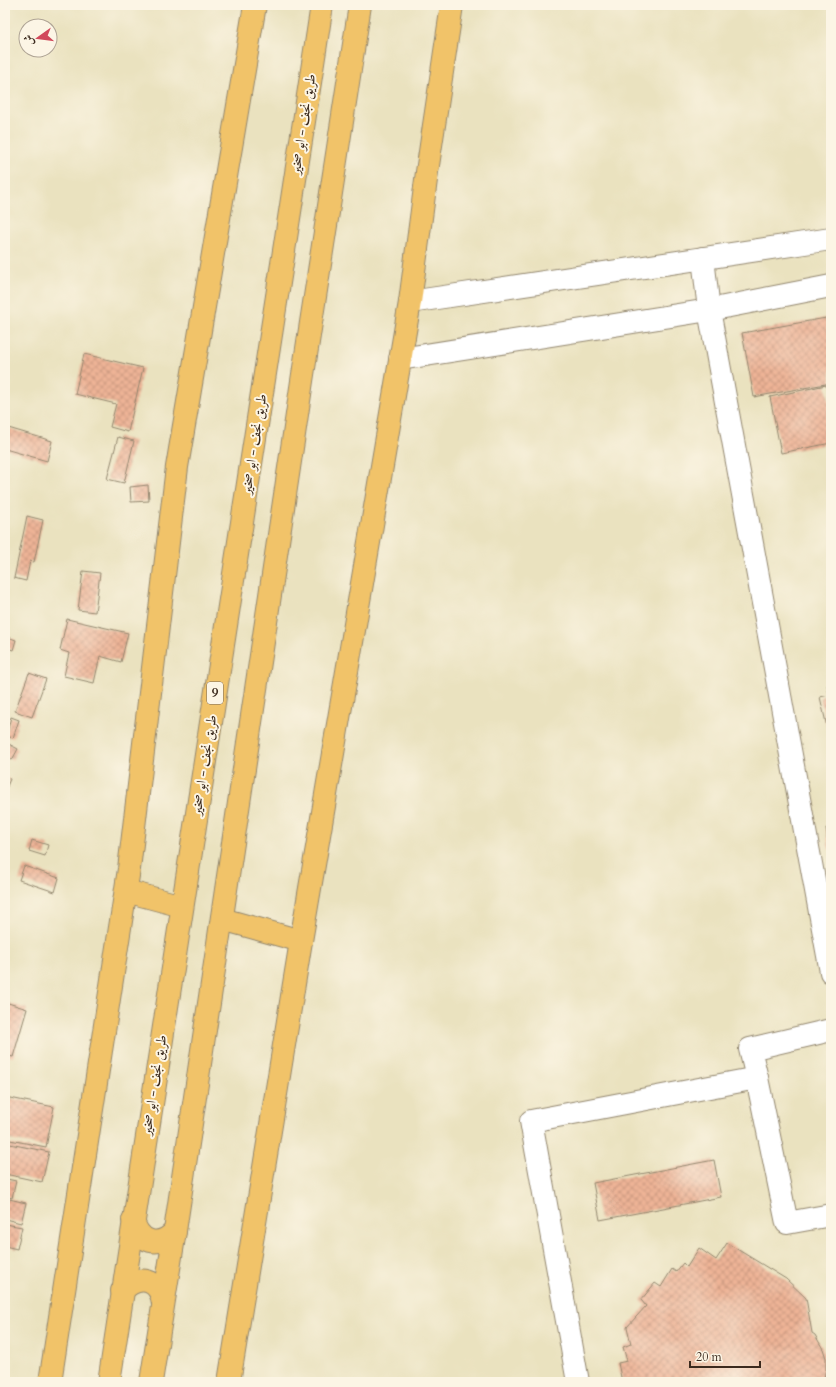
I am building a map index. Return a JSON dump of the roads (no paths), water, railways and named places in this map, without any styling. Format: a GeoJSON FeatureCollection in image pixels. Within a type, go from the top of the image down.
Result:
{"type":"FeatureCollection","features":[{"type":"Feature","properties":{"kind":"main road"},"geometry":{"type":"LineString","coordinates":[[50,1382],[126,891],[176,467],[255,5]]}},
{"type":"Feature","properties":{"kind":"main road","name":"طريق نجف - ابو صخير"},"geometry":{"type":"LineString","coordinates":[[109,1382],[322,5]]}},
{"type":"Feature","properties":{"kind":"main road"},"geometry":{"type":"LineString","coordinates":[[151,1382],[360,5]]}},
{"type":"Feature","properties":{"kind":"main road"},"geometry":{"type":"LineString","coordinates":[[230,1382],[301,941],[410,302],[426,172],[452,5]]}},
{"type":"Feature","properties":{"kind":"main road"},"geometry":{"type":"LineString","coordinates":[[126,891],[182,906]]}},
{"type":"Feature","properties":{"kind":"main road"},"geometry":{"type":"LineString","coordinates":[[222,919],[301,941]]}},
{"type":"Feature","properties":{"kind":"main road"},"geometry":{"type":"LineString","coordinates":[[133,1220],[138,1233],[150,1241],[157,1242],[164,1240],[175,1231]]}},
{"type":"Feature","properties":{"kind":"main road"},"geometry":{"type":"LineString","coordinates":[[122,1291],[127,1285],[134,1282],[141,1280],[148,1281],[160,1290],[164,1304]]}},
{"type":"Feature","properties":{"kind":"lane"},"geometry":{"type":"LineString","coordinates":[[410,302],[831,239]]}},
{"type":"Feature","properties":{"kind":"lane"},"geometry":{"type":"LineString","coordinates":[[703,258],[709,310],[831,972]]}},
{"type":"Feature","properties":{"kind":"lane"},"geometry":{"type":"LineString","coordinates":[[400,359],[709,310],[831,286]]}},
{"type":"Feature","properties":{"kind":"lane"},"geometry":{"type":"LineString","coordinates":[[831,1030],[750,1049],[787,1223],[831,1215]]}},
{"type":"Feature","properties":{"kind":"lane"},"geometry":{"type":"LineString","coordinates":[[578,1382],[531,1120],[757,1078]]}}]}
